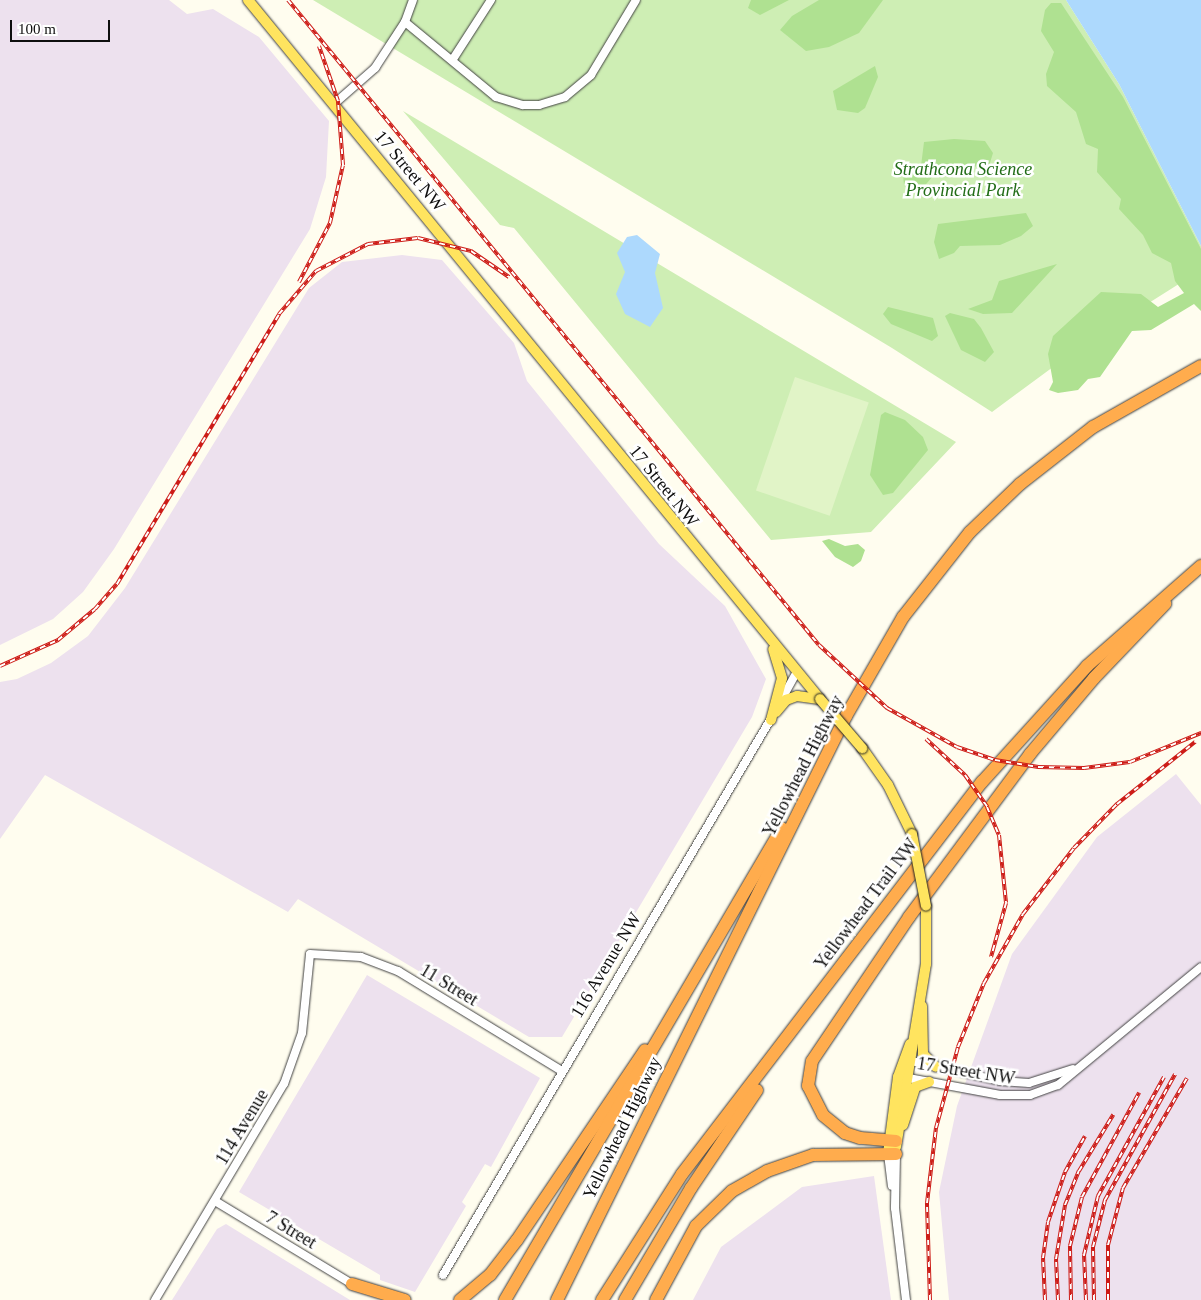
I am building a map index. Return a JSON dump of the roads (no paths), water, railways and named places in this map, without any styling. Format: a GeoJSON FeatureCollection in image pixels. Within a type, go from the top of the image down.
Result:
{"type":"FeatureCollection","features":[{"type":"Feature","properties":{"kind":"highway","name":"Yellowhead Highway"},"geometry":{"type":"LineString","coordinates":[[557,1300],[835,738],[903,617],[970,532],[1072,442],[1198,368]]}},
{"type":"Feature","properties":{"kind":"highway"},"geometry":{"type":"LineString","coordinates":[[893,1144],[845,1133],[823,1115],[808,1086],[812,1061],[909,917],[1030,754],[1094,678],[1200,567]]}},
{"type":"Feature","properties":{"kind":"highway","name":"Yellowhead Trail NW"},"geometry":{"type":"LineString","coordinates":[[602,1300],[682,1174],[965,804],[1032,724],[1112,642],[1200,567]]}},
{"type":"Feature","properties":{"kind":"highway"},"geometry":{"type":"LineString","coordinates":[[505,1300],[686,997],[835,738]]}},
{"type":"Feature","properties":{"kind":"highway"},"geometry":{"type":"LineString","coordinates":[[625,1300],[691,1188],[832,977]]}},
{"type":"Feature","properties":{"kind":"highway"},"geometry":{"type":"LineString","coordinates":[[460,1300],[490,1274],[518,1240],[658,1031],[686,997]]}},
{"type":"Feature","properties":{"kind":"highway"},"geometry":{"type":"LineString","coordinates":[[656,1300],[691,1233],[732,1191],[767,1171],[814,1155],[893,1144]]}},
{"type":"Feature","properties":{"kind":"highway"},"geometry":{"type":"LineString","coordinates":[[352,1284],[378,1300]]}},
{"type":"Feature","properties":{"kind":"highway"},"geometry":{"type":"LineString","coordinates":[[352,1284],[405,1300]]}},
{"type":"Feature","properties":{"kind":"main road","name":"17 Street NW"},"geometry":{"type":"LineString","coordinates":[[248,0],[770,640],[862,748],[888,785],[912,834],[926,906],[926,964],[902,1077],[893,1144]]}},
{"type":"Feature","properties":{"kind":"main road"},"geometry":{"type":"LineString","coordinates":[[770,640],[782,678],[770,720]]}},
{"type":"Feature","properties":{"kind":"main road"},"geometry":{"type":"LineString","coordinates":[[770,720],[786,700],[809,696],[820,699]]}},
{"type":"Feature","properties":{"kind":"main road"},"geometry":{"type":"LineString","coordinates":[[921,989],[924,1054],[936,1067]]}},
{"type":"Feature","properties":{"kind":"main road"},"geometry":{"type":"LineString","coordinates":[[893,1144],[915,1087],[929,1082]]}},
{"type":"Feature","properties":{"kind":"street"},"geometry":{"type":"LineString","coordinates":[[334,104],[375,68],[405,22],[413,0]]}},
{"type":"Feature","properties":{"kind":"street"},"geometry":{"type":"LineString","coordinates":[[453,59],[491,0]]}},
{"type":"Feature","properties":{"kind":"street"},"geometry":{"type":"LineString","coordinates":[[405,22],[453,59],[496,97],[523,106],[553,102],[591,75],[636,0]]}},
{"type":"Feature","properties":{"kind":"street","name":"116 Avenue NW"},"geometry":{"type":"LineString","coordinates":[[443,1275],[797,672]]}},
{"type":"Feature","properties":{"kind":"street","name":"11 Street"},"geometry":{"type":"LineString","coordinates":[[310,954],[361,957],[398,971],[562,1070]]}},
{"type":"Feature","properties":{"kind":"street","name":"114 Avenue"},"geometry":{"type":"LineString","coordinates":[[155,1300],[272,1108],[295,1058],[307,1005],[310,954]]}},
{"type":"Feature","properties":{"kind":"street","name":"17 Street NW"},"geometry":{"type":"LineString","coordinates":[[902,1077],[1000,1095],[1030,1095],[1058,1085],[1201,967]]}},
{"type":"Feature","properties":{"kind":"street","name":"17 Street NW"},"geometry":{"type":"LineString","coordinates":[[906,1060],[1000,1081],[1029,1083],[1080,1067]]}},
{"type":"Feature","properties":{"kind":"street"},"geometry":{"type":"LineString","coordinates":[[893,1144],[895,1200],[906,1300]]}},
{"type":"Feature","properties":{"kind":"street","name":"7 Street"},"geometry":{"type":"LineString","coordinates":[[215,1201],[352,1284]]}},
{"type":"Feature","properties":{"kind":"water"},"geometry":{"type":"Polygon","coordinates":[[[1066,0],[1201,0],[1201,246],[1119,84],[1066,0]]]}},
{"type":"Feature","properties":{"kind":"water"},"geometry":{"type":"Polygon","coordinates":[[[637,235],[660,254],[655,273],[663,308],[650,327],[625,314],[616,294],[625,272],[617,253],[627,237],[637,235]]]}},
{"type":"Feature","properties":{"kind":"railway"},"geometry":{"type":"LineString","coordinates":[[288,0],[819,645],[887,708],[957,747],[995,760],[1038,767],[1084,768],[1130,762],[1201,733]]}},
{"type":"Feature","properties":{"kind":"railway"},"geometry":{"type":"LineString","coordinates":[[299,282],[330,223],[343,165],[338,101],[319,46]]}},
{"type":"Feature","properties":{"kind":"railway"},"geometry":{"type":"LineString","coordinates":[[0,666],[58,640],[95,609],[117,584],[279,314],[316,271],[368,244],[418,238],[471,251],[509,277]]}},
{"type":"Feature","properties":{"kind":"railway"},"geometry":{"type":"LineString","coordinates":[[926,739],[965,775],[987,807],[999,835],[1006,903],[991,957]]}},
{"type":"Feature","properties":{"kind":"railway"},"geometry":{"type":"LineString","coordinates":[[930,1300],[927,1203],[936,1128],[958,1047],[984,983],[1023,914],[1074,848],[1117,804],[1195,742]]}},
{"type":"Feature","properties":{"kind":"railway"},"geometry":{"type":"LineString","coordinates":[[1094,1300],[1093,1247],[1105,1200],[1175,1074]]}},
{"type":"Feature","properties":{"kind":"railway"},"geometry":{"type":"LineString","coordinates":[[1086,1300],[1084,1255],[1098,1196],[1164,1077]]}},
{"type":"Feature","properties":{"kind":"railway"},"geometry":{"type":"LineString","coordinates":[[1108,1300],[1108,1245],[1123,1188],[1187,1078]]}},
{"type":"Feature","properties":{"kind":"railway"},"geometry":{"type":"LineString","coordinates":[[1071,1300],[1070,1246],[1082,1197],[1139,1093]]}},
{"type":"Feature","properties":{"kind":"railway"},"geometry":{"type":"LineString","coordinates":[[1058,1300],[1056,1259],[1065,1205],[1079,1171],[1113,1115]]}},
{"type":"Feature","properties":{"kind":"railway"},"geometry":{"type":"LineString","coordinates":[[1045,1300],[1043,1258],[1048,1222],[1065,1172],[1085,1136]]}},
{"type":"Feature","properties":{"kind":"park label","name":"Strathcona Science Provincial Park"},"geometry":{"type":"Point","coordinates":[963,180]}}]}
